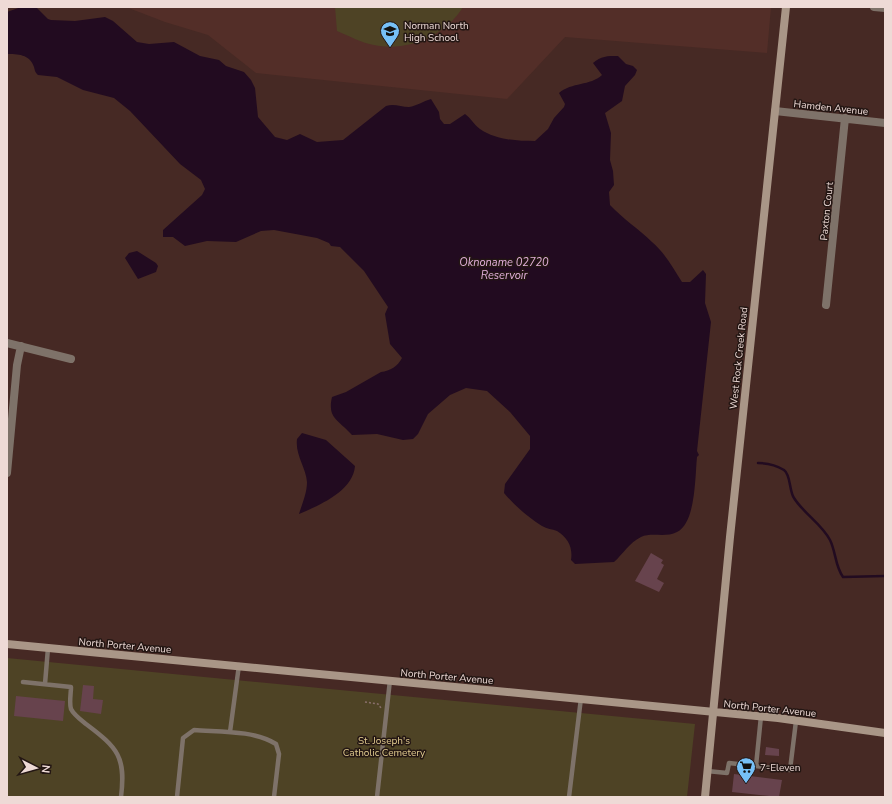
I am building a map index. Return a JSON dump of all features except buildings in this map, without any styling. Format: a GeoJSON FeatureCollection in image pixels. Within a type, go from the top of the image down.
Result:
{"type":"FeatureCollection","features":[{"type":"Feature","properties":{"kind":"main road","name":"West Rock Creek Road"},"geometry":{"type":"LineString","coordinates":[[705,797],[730,537],[786,7]]}},
{"type":"Feature","properties":{"kind":"main road","name":"North Porter Avenue"},"geometry":{"type":"LineString","coordinates":[[7,644],[761,716],[885,733]]}},
{"type":"Feature","properties":{"kind":"street"},"geometry":{"type":"LineString","coordinates":[[874,7],[885,8]]}},
{"type":"Feature","properties":{"kind":"street","name":"Hamden Avenue"},"geometry":{"type":"LineString","coordinates":[[774,110],[885,123]]}},
{"type":"Feature","properties":{"kind":"street","name":"Paxton Court"},"geometry":{"type":"LineString","coordinates":[[826,305],[845,118]]}},
{"type":"Feature","properties":{"kind":"street"},"geometry":{"type":"LineString","coordinates":[[7,342],[72,359]]}},
{"type":"Feature","properties":{"kind":"street"},"geometry":{"type":"LineString","coordinates":[[7,472],[17,365],[21,346]]}},
{"type":"Feature","properties":{"kind":"lane"},"geometry":{"type":"LineString","coordinates":[[45,684],[48,648]]}},
{"type":"Feature","properties":{"kind":"lane"},"geometry":{"type":"LineString","coordinates":[[230,732],[239,666]]}},
{"type":"Feature","properties":{"kind":"lane"},"geometry":{"type":"LineString","coordinates":[[377,797],[390,680]]}},
{"type":"Feature","properties":{"kind":"lane"},"geometry":{"type":"LineString","coordinates":[[23,682],[71,687],[71,709],[78,718],[108,741],[120,758],[124,776],[121,797]]}},
{"type":"Feature","properties":{"kind":"lane"},"geometry":{"type":"LineString","coordinates":[[569,797],[581,698]]}},
{"type":"Feature","properties":{"kind":"lane"},"geometry":{"type":"LineString","coordinates":[[756,766],[761,716]]}},
{"type":"Feature","properties":{"kind":"lane"},"geometry":{"type":"LineString","coordinates":[[707,771],[727,773],[729,763],[790,770],[796,720]]}},
{"type":"Feature","properties":{"kind":"lane"},"geometry":{"type":"LineString","coordinates":[[177,797],[183,738],[194,730],[230,732],[266,738],[276,744],[279,754],[274,797]]}},
{"type":"Feature","properties":{"kind":"path"},"geometry":{"type":"LineString","coordinates":[[365,702],[378,704],[382,709],[387,709]]}},
{"type":"Feature","properties":{"kind":"shaded area","name":"Norman North High School"},"geometry":{"type":"Polygon","coordinates":[[[126,7],[771,7],[767,53],[565,37],[507,99],[256,73],[208,35],[165,22],[126,7]]]}},
{"type":"Feature","properties":{"kind":"green space"},"geometry":{"type":"Polygon","coordinates":[[[335,7],[463,7],[446,26],[436,34],[412,44],[387,47],[365,43],[337,31],[335,7]]]}},
{"type":"Feature","properties":{"kind":"green space","name":"St. Joseph's Catholic Cemetery"},"geometry":{"type":"Polygon","coordinates":[[[7,658],[695,724],[687,797],[7,797],[7,658]]]}},
{"type":"Feature","properties":{"kind":"water","name":"Oknoname 02720 Reservoir"},"geometry":{"type":"Polygon","coordinates":[[[21,7],[36,7],[48,19],[51,20],[75,21],[105,17],[113,21],[137,42],[149,44],[174,42],[200,56],[219,60],[226,66],[244,72],[251,80],[255,88],[258,117],[275,137],[287,140],[300,134],[317,142],[343,140],[386,106],[395,105],[409,107],[431,99],[439,112],[440,119],[444,124],[450,124],[465,114],[478,127],[493,136],[514,140],[535,141],[548,129],[554,118],[564,107],[565,104],[559,93],[570,87],[592,81],[602,75],[593,63],[604,57],[618,56],[626,64],[633,66],[637,70],[635,75],[625,86],[622,101],[605,113],[611,133],[610,160],[613,171],[614,185],[609,192],[610,205],[657,246],[682,282],[690,282],[703,270],[706,274],[705,303],[711,322],[697,451],[699,455],[697,457],[695,487],[691,509],[688,519],[683,527],[673,534],[649,535],[637,539],[614,562],[575,564],[571,560],[569,543],[564,537],[557,531],[544,527],[532,519],[517,507],[504,493],[505,484],[530,449],[530,436],[510,412],[487,391],[466,388],[450,395],[428,414],[418,434],[413,439],[403,440],[377,434],[352,435],[335,419],[331,410],[332,397],[346,392],[381,372],[391,369],[396,366],[402,358],[390,344],[385,314],[388,307],[364,271],[340,247],[331,246],[329,243],[317,238],[274,230],[261,231],[236,242],[207,241],[185,246],[173,237],[163,237],[163,230],[202,195],[205,189],[201,180],[180,164],[130,111],[114,98],[83,90],[57,77],[38,75],[30,59],[19,55],[7,54],[7,12],[21,7]]]}},
{"type":"Feature","properties":{"kind":"water"},"geometry":{"type":"Polygon","coordinates":[[[137,251],[156,263],[158,266],[156,272],[138,279],[125,258],[129,253],[137,251]]]}},
{"type":"Feature","properties":{"kind":"water"},"geometry":{"type":"Polygon","coordinates":[[[302,433],[326,440],[355,466],[353,475],[342,490],[334,496],[299,514],[307,486],[305,471],[299,456],[297,445],[297,439],[302,433]]]}},
{"type":"Feature","properties":{"kind":"waterway"},"geometry":{"type":"LineString","coordinates":[[758,463],[775,466],[786,472],[792,495],[798,504],[822,529],[830,540],[838,568],[843,577],[885,576]]}},
{"type":"Feature","properties":{"kind":"place","name":"Norman North High School"},"geometry":{"type":"Point","coordinates":[390,48]}},
{"type":"Feature","properties":{"kind":"place","name":"7-Eleven"},"geometry":{"type":"Point","coordinates":[746,784]}}]}
